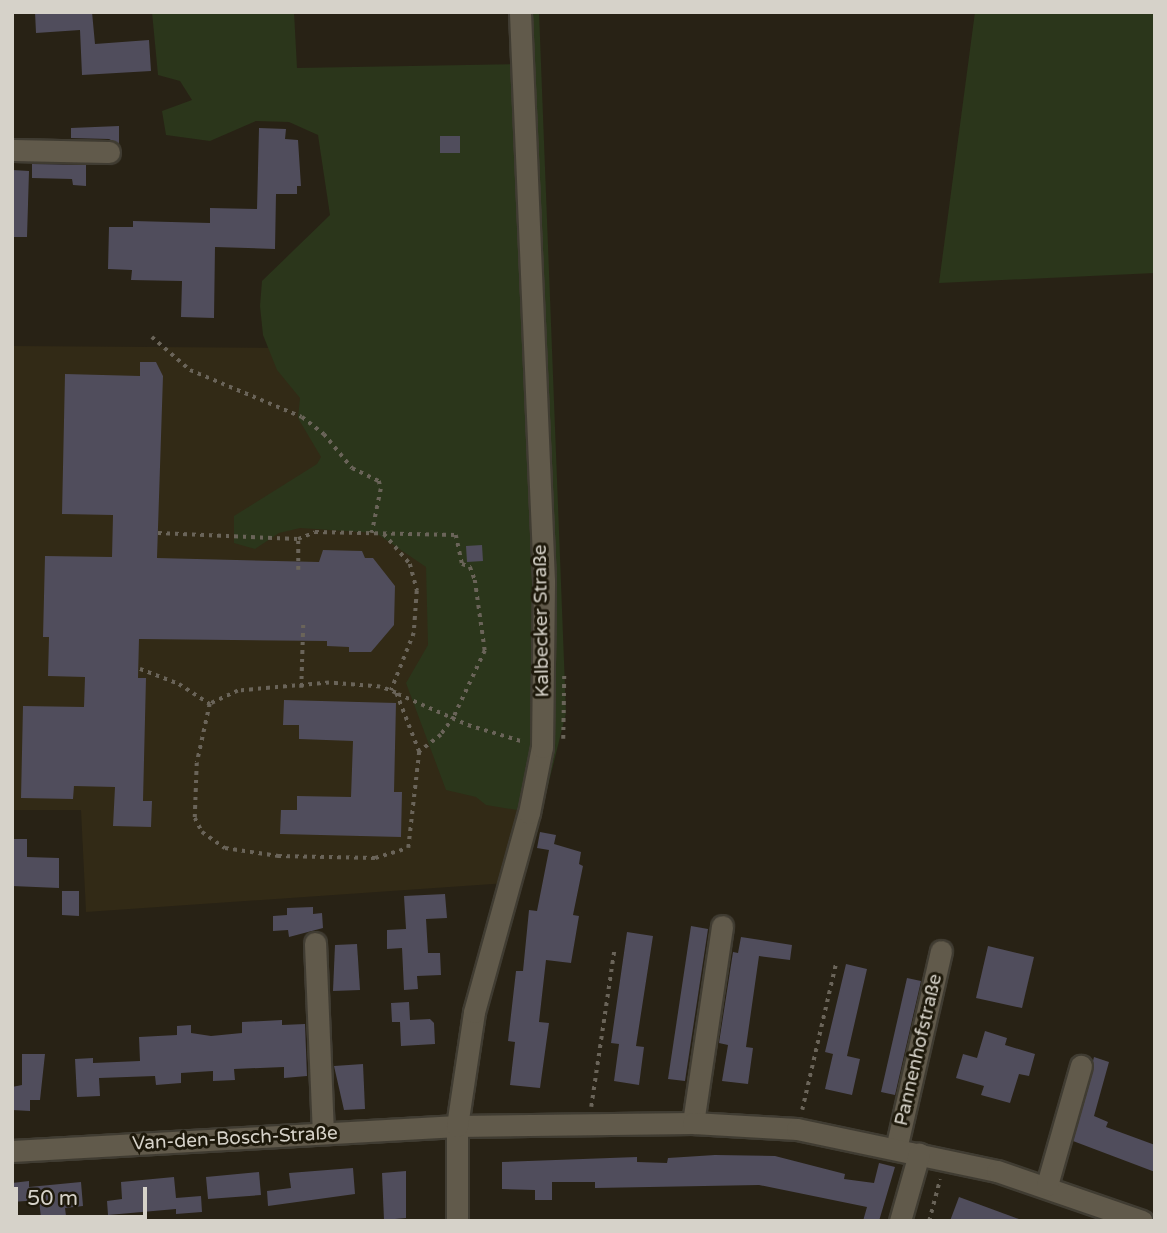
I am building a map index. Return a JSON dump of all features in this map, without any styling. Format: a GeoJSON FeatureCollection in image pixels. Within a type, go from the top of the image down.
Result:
{"type":"FeatureCollection","features":[{"type":"Feature","properties":{"kind":"street","name":"Kalbecker Straße"},"geometry":{"type":"LineString","coordinates":[[457,1221],[457,1126],[474,1012],[529,813],[542,747],[544,581],[520,12]]}},
{"type":"Feature","properties":{"kind":"street"},"geometry":{"type":"LineString","coordinates":[[12,150],[109,152]]}},
{"type":"Feature","properties":{"kind":"street"},"geometry":{"type":"LineString","coordinates":[[693,1123],[722,926]]}},
{"type":"Feature","properties":{"kind":"street"},"geometry":{"type":"LineString","coordinates":[[315,943],[324,1133]]}},
{"type":"Feature","properties":{"kind":"street","name":"Pannenhofstraße"},"geometry":{"type":"LineString","coordinates":[[896,1149],[941,951]]}},
{"type":"Feature","properties":{"kind":"street"},"geometry":{"type":"LineString","coordinates":[[1047,1185],[1081,1066]]}},
{"type":"Feature","properties":{"kind":"street","name":"Pannenhofstraße"},"geometry":{"type":"LineString","coordinates":[[457,1126],[693,1123],[797,1129],[948,1160],[1047,1185],[1142,1221]]}},
{"type":"Feature","properties":{"kind":"street","name":"Van-den-Bosch-Straße"},"geometry":{"type":"LineString","coordinates":[[12,1151],[457,1126]]}},
{"type":"Feature","properties":{"kind":"street"},"geometry":{"type":"LineString","coordinates":[[900,1221],[919,1154]]}},
{"type":"Feature","properties":{"kind":"path"},"geometry":{"type":"LineString","coordinates":[[152,337],[190,370],[302,417],[324,434],[352,468],[379,481],[372,533]]}},
{"type":"Feature","properties":{"kind":"path"},"geometry":{"type":"LineString","coordinates":[[158,533],[298,539],[315,532],[456,535],[462,564],[470,566],[485,651],[454,717],[442,735],[419,752]]}},
{"type":"Feature","properties":{"kind":"path"},"geometry":{"type":"LineString","coordinates":[[210,704],[197,763],[195,818],[202,832],[225,848],[278,856],[375,858],[398,854],[411,842],[419,752],[393,692],[414,633],[417,591],[410,564],[384,534]]}},
{"type":"Feature","properties":{"kind":"path"},"geometry":{"type":"LineString","coordinates":[[298,539],[298,570]]}},
{"type":"Feature","properties":{"kind":"path"},"geometry":{"type":"LineString","coordinates":[[301,688],[303,625]]}},
{"type":"Feature","properties":{"kind":"path"},"geometry":{"type":"LineString","coordinates":[[140,669],[179,684],[210,704]]}},
{"type":"Feature","properties":{"kind":"path"},"geometry":{"type":"LineString","coordinates":[[210,704],[238,691],[301,688],[329,683],[393,692],[454,717],[542,747]]}},
{"type":"Feature","properties":{"kind":"path"},"geometry":{"type":"LineString","coordinates":[[589,1123],[614,952]]}},
{"type":"Feature","properties":{"kind":"path"},"geometry":{"type":"LineString","coordinates":[[797,1129],[836,963]]}},
{"type":"Feature","properties":{"kind":"path"},"geometry":{"type":"LineString","coordinates":[[929,1221],[948,1160]]}},
{"type":"Feature","properties":{"kind":"shaded area"},"geometry":{"type":"Polygon","coordinates":[[[12,346],[535,350],[545,646],[507,883],[86,912],[81,810],[12,810],[12,346]]]}},
{"type":"Feature","properties":{"kind":"green space"},"geometry":{"type":"Polygon","coordinates":[[[152,12],[294,12],[297,68],[522,64],[520,12],[539,12],[566,713],[541,814],[486,805],[476,797],[446,790],[406,683],[428,645],[426,567],[376,533],[300,528],[279,533],[255,549],[234,543],[234,516],[317,464],[321,457],[298,418],[300,398],[277,370],[263,335],[260,306],[262,281],[330,215],[318,135],[289,122],[256,121],[210,141],[166,135],[162,111],[192,100],[180,81],[158,75],[152,12]]]}},
{"type":"Feature","properties":{"kind":"green space"},"geometry":{"type":"Polygon","coordinates":[[[975,12],[1155,12],[1155,273],[939,283],[975,12]]]}},
{"type":"Feature","properties":{"kind":"building"},"geometry":{"type":"Polygon","coordinates":[[[35,12],[92,12],[95,44],[149,40],[151,71],[82,75],[80,30],[36,33],[35,12]]]}},
{"type":"Feature","properties":{"kind":"building"},"geometry":{"type":"Polygon","coordinates":[[[119,126],[119,144],[109,139],[71,138],[71,128],[119,126]]]}},
{"type":"Feature","properties":{"kind":"building"},"geometry":{"type":"Polygon","coordinates":[[[259,128],[286,129],[285,139],[298,140],[301,186],[297,186],[297,194],[276,194],[275,249],[215,247],[214,318],[181,317],[182,281],[131,280],[132,270],[108,269],[109,227],[133,227],[133,221],[210,223],[210,208],[257,209],[259,128]]]}},
{"type":"Feature","properties":{"kind":"building"},"geometry":{"type":"Polygon","coordinates":[[[440,136],[460,136],[460,153],[440,153],[440,136]]]}},
{"type":"Feature","properties":{"kind":"building"},"geometry":{"type":"Polygon","coordinates":[[[32,164],[86,165],[86,186],[73,185],[72,179],[32,178],[32,164]]]}},
{"type":"Feature","properties":{"kind":"building"},"geometry":{"type":"Polygon","coordinates":[[[12,170],[29,171],[27,237],[12,237],[12,170]]]}},
{"type":"Feature","properties":{"kind":"building"},"geometry":{"type":"Polygon","coordinates":[[[140,362],[156,362],[163,376],[157,558],[319,562],[323,550],[362,551],[365,558],[373,558],[395,586],[394,625],[371,652],[349,652],[349,647],[327,646],[327,641],[139,639],[138,678],[146,678],[143,801],[152,801],[151,827],[113,826],[115,787],[74,786],[73,799],[21,798],[23,706],[84,707],[85,677],[48,676],[49,637],[43,637],[45,556],[112,557],[113,515],[62,514],[65,374],[140,376],[140,362]]]}},
{"type":"Feature","properties":{"kind":"building"},"geometry":{"type":"Polygon","coordinates":[[[482,545],[483,561],[467,562],[466,546],[482,545]]]}},
{"type":"Feature","properties":{"kind":"building"},"geometry":{"type":"Polygon","coordinates":[[[284,700],[396,703],[394,792],[402,792],[401,837],[280,834],[281,810],[297,810],[297,796],[351,797],[353,741],[299,739],[299,725],[283,725],[284,700]]]}},
{"type":"Feature","properties":{"kind":"building"},"geometry":{"type":"Polygon","coordinates":[[[540,832],[556,835],[554,844],[581,852],[579,864],[583,866],[573,915],[579,916],[571,963],[546,960],[539,1022],[549,1023],[540,1088],[510,1085],[515,1042],[508,1041],[516,971],[523,971],[529,910],[537,911],[549,850],[537,848],[540,832]]]}},
{"type":"Feature","properties":{"kind":"building"},"geometry":{"type":"Polygon","coordinates":[[[12,839],[27,839],[27,857],[59,858],[59,888],[12,886],[12,839]]]}},
{"type":"Feature","properties":{"kind":"building"},"geometry":{"type":"Polygon","coordinates":[[[62,891],[79,891],[79,916],[62,915],[62,891]]]}},
{"type":"Feature","properties":{"kind":"building"},"geometry":{"type":"Polygon","coordinates":[[[445,894],[447,918],[426,919],[428,953],[440,953],[441,975],[417,976],[418,989],[404,990],[402,948],[387,949],[387,930],[406,929],[404,896],[445,894]]]}},
{"type":"Feature","properties":{"kind":"building"},"geometry":{"type":"Polygon","coordinates":[[[313,907],[313,914],[322,913],[323,928],[289,937],[288,930],[273,931],[273,916],[287,915],[287,908],[313,907]]]}},
{"type":"Feature","properties":{"kind":"building"},"geometry":{"type":"Polygon","coordinates":[[[691,926],[708,929],[685,1081],[668,1079],[691,926]]]}},
{"type":"Feature","properties":{"kind":"building"},"geometry":{"type":"Polygon","coordinates":[[[627,932],[653,936],[636,1046],[644,1047],[639,1085],[614,1081],[619,1044],[611,1043],[627,932]]]}},
{"type":"Feature","properties":{"kind":"building"},"geometry":{"type":"Polygon","coordinates":[[[741,937],[792,945],[790,960],[759,956],[746,1047],[753,1048],[748,1084],[722,1081],[728,1045],[719,1043],[733,952],[738,953],[741,937]]]}},
{"type":"Feature","properties":{"kind":"building"},"geometry":{"type":"Polygon","coordinates":[[[357,944],[360,990],[333,991],[335,945],[357,944]]]}},
{"type":"Feature","properties":{"kind":"building"},"geometry":{"type":"Polygon","coordinates":[[[988,946],[1034,957],[1022,1008],[976,998],[988,946]]]}},
{"type":"Feature","properties":{"kind":"building"},"geometry":{"type":"Polygon","coordinates":[[[846,964],[867,969],[847,1056],[860,1059],[852,1095],[825,1089],[833,1054],[825,1052],[846,964]]]}},
{"type":"Feature","properties":{"kind":"building"},"geometry":{"type":"Polygon","coordinates":[[[907,978],[921,981],[895,1095],[881,1092],[907,978]]]}},
{"type":"Feature","properties":{"kind":"building"},"geometry":{"type":"Polygon","coordinates":[[[409,1002],[410,1020],[430,1019],[434,1023],[435,1044],[401,1046],[400,1022],[392,1022],[391,1003],[409,1002]]]}},
{"type":"Feature","properties":{"kind":"building"},"geometry":{"type":"Polygon","coordinates":[[[282,1020],[282,1025],[305,1024],[307,1076],[284,1078],[284,1067],[234,1069],[235,1080],[213,1081],[213,1071],[181,1073],[181,1083],[156,1085],[155,1076],[99,1078],[100,1096],[77,1097],[75,1059],[93,1058],[93,1063],[140,1061],[139,1037],[177,1035],[177,1026],[191,1025],[191,1033],[211,1036],[242,1033],[242,1022],[282,1020]]]}},
{"type":"Feature","properties":{"kind":"building"},"geometry":{"type":"Polygon","coordinates":[[[985,1031],[1007,1038],[1005,1045],[1035,1054],[1029,1076],[1019,1074],[1010,1103],[981,1095],[984,1086],[956,1078],[963,1054],[977,1058],[985,1031]]]}},
{"type":"Feature","properties":{"kind":"building"},"geometry":{"type":"Polygon","coordinates":[[[22,1054],[45,1054],[40,1100],[30,1100],[30,1111],[12,1110],[12,1087],[22,1085],[22,1054]]]}},
{"type":"Feature","properties":{"kind":"building"},"geometry":{"type":"Polygon","coordinates":[[[1094,1057],[1109,1062],[1094,1116],[1108,1122],[1106,1127],[1155,1145],[1155,1172],[1073,1141],[1094,1057]]]}},
{"type":"Feature","properties":{"kind":"building"},"geometry":{"type":"Polygon","coordinates":[[[363,1064],[365,1109],[344,1110],[334,1066],[363,1064]]]}},
{"type":"Feature","properties":{"kind":"building"},"geometry":{"type":"Polygon","coordinates":[[[715,1155],[775,1156],[845,1174],[844,1179],[874,1183],[879,1163],[895,1167],[879,1221],[863,1221],[867,1207],[759,1185],[595,1188],[595,1182],[552,1182],[552,1200],[535,1200],[535,1190],[502,1189],[502,1162],[637,1157],[637,1162],[667,1163],[668,1158],[715,1155]]]}},
{"type":"Feature","properties":{"kind":"building"},"geometry":{"type":"Polygon","coordinates":[[[353,1168],[355,1194],[268,1206],[267,1191],[291,1188],[289,1173],[353,1168]]]}},
{"type":"Feature","properties":{"kind":"building"},"geometry":{"type":"Polygon","coordinates":[[[406,1171],[406,1218],[384,1220],[382,1173],[406,1171]]]}},
{"type":"Feature","properties":{"kind":"building"},"geometry":{"type":"Polygon","coordinates":[[[259,1172],[261,1195],[208,1199],[206,1177],[259,1172]]]}},
{"type":"Feature","properties":{"kind":"building"},"geometry":{"type":"Polygon","coordinates":[[[174,1177],[176,1198],[201,1196],[202,1212],[176,1214],[176,1209],[108,1215],[107,1201],[122,1199],[121,1182],[174,1177]]]}},
{"type":"Feature","properties":{"kind":"building"},"geometry":{"type":"Polygon","coordinates":[[[29,1181],[29,1187],[81,1182],[83,1206],[65,1208],[66,1216],[41,1218],[39,1200],[12,1202],[12,1183],[29,1181]]]}},
{"type":"Feature","properties":{"kind":"building"},"geometry":{"type":"Polygon","coordinates":[[[959,1197],[1019,1219],[950,1221],[959,1197]]]}}]}
